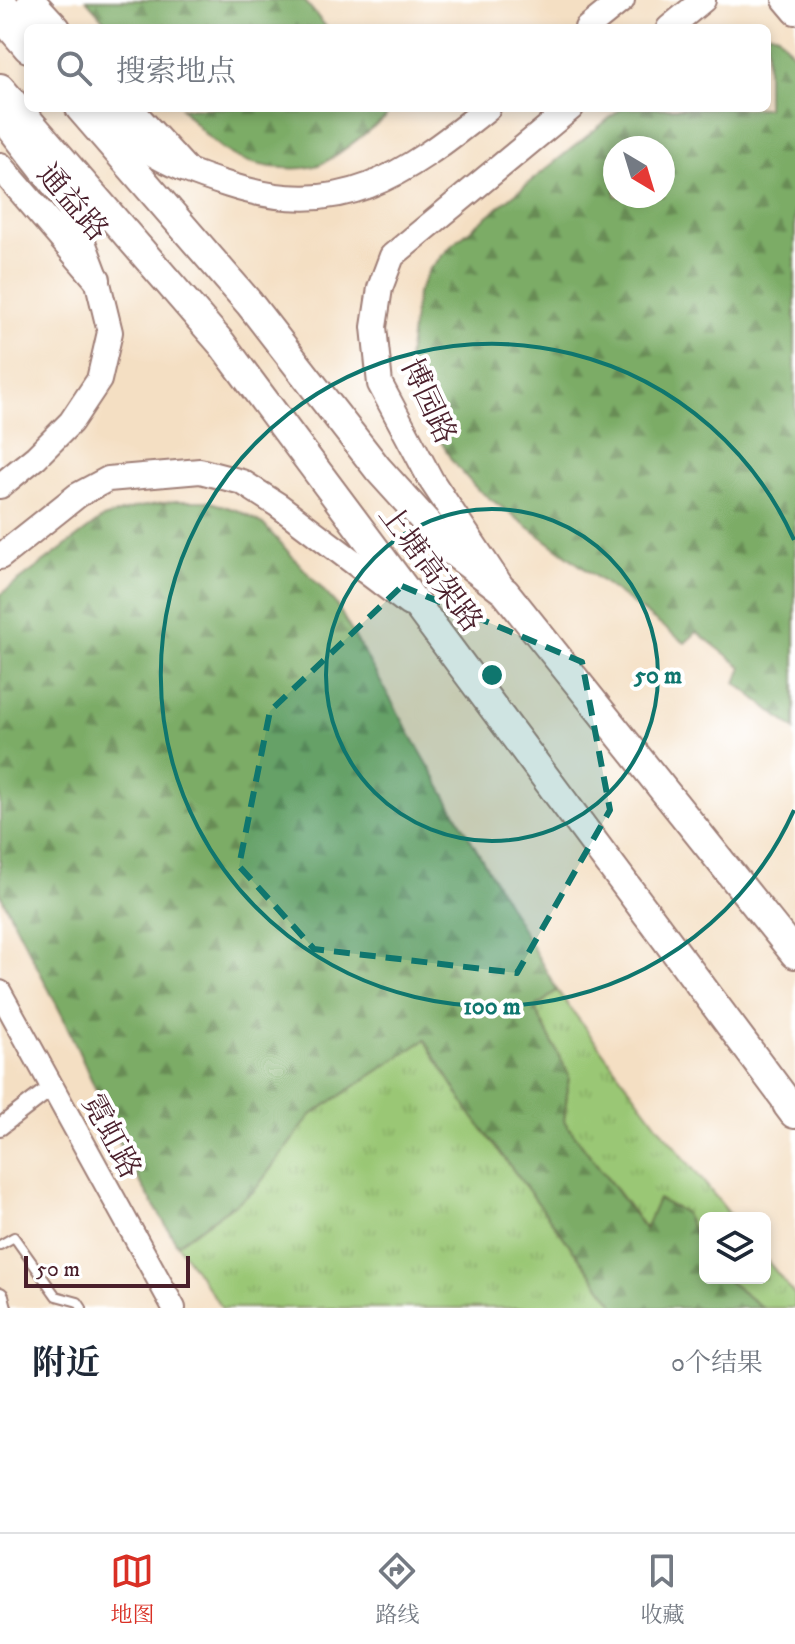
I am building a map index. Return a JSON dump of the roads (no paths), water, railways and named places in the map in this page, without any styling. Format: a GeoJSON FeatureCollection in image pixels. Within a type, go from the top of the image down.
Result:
{"type":"FeatureCollection","features":[{"type":"Feature","properties":{"kind":"highway"},"geometry":{"type":"LineString","coordinates":[[0,15],[24,43]]}},
{"type":"Feature","properties":{"kind":"highway","name":"上塘高架路"},"geometry":{"type":"LineString","coordinates":[[0,88],[222,344],[792,1108]]}},
{"type":"Feature","properties":{"kind":"highway","name":"上塘高架路"},"geometry":{"type":"LineString","coordinates":[[83,112],[249,303],[378,469],[453,552],[505,592],[795,954]]}},
{"type":"Feature","properties":{"kind":"main road"},"geometry":{"type":"LineString","coordinates":[[0,0],[27,24]]}},
{"type":"Feature","properties":{"kind":"main road"},"geometry":{"type":"LineString","coordinates":[[31,0],[53,24]]}},
{"type":"Feature","properties":{"kind":"main road"},"geometry":{"type":"LineString","coordinates":[[592,24],[622,0]]}},
{"type":"Feature","properties":{"kind":"main road"},"geometry":{"type":"LineString","coordinates":[[674,24],[703,0]]}},
{"type":"Feature","properties":{"kind":"main road"},"geometry":{"type":"LineString","coordinates":[[112,112],[149,151],[184,168],[257,194],[314,200],[352,192],[405,168],[434,151],[483,112]]}},
{"type":"Feature","properties":{"kind":"main road"},"geometry":{"type":"LineString","coordinates":[[133,112],[184,168]]}},
{"type":"Feature","properties":{"kind":"main road","name":"博园路"},"geometry":{"type":"LineString","coordinates":[[505,592],[431,480],[380,384],[374,327],[380,288],[392,256],[566,112]]}},
{"type":"Feature","properties":{"kind":"main road"},"geometry":{"type":"LineString","coordinates":[[0,117],[69,205],[97,279],[110,332],[99,380],[71,422],[0,486]]}},
{"type":"Feature","properties":{"kind":"main road","name":"通益路"},"geometry":{"type":"LineString","coordinates":[[0,166],[97,279]]}},
{"type":"Feature","properties":{"kind":"main road"},"geometry":{"type":"LineString","coordinates":[[0,557],[78,495],[108,479],[155,472],[200,471],[242,482],[266,497],[308,525],[426,617]]}},
{"type":"Feature","properties":{"kind":"street"},"geometry":{"type":"LineString","coordinates":[[784,0],[795,13]]}},
{"type":"Feature","properties":{"kind":"street","name":"霓虹路"},"geometry":{"type":"LineString","coordinates":[[0,992],[174,1308]]}},
{"type":"Feature","properties":{"kind":"street"},"geometry":{"type":"LineString","coordinates":[[0,1127],[52,1087]]}},
{"type":"Feature","properties":{"kind":"street"},"geometry":{"type":"LineString","coordinates":[[0,1296],[3,1308]]}},
{"type":"Feature","properties":{"kind":"lane"},"geometry":{"type":"LineString","coordinates":[[0,1245],[14,1237],[56,1296],[78,1302],[82,1308]]}}]}
